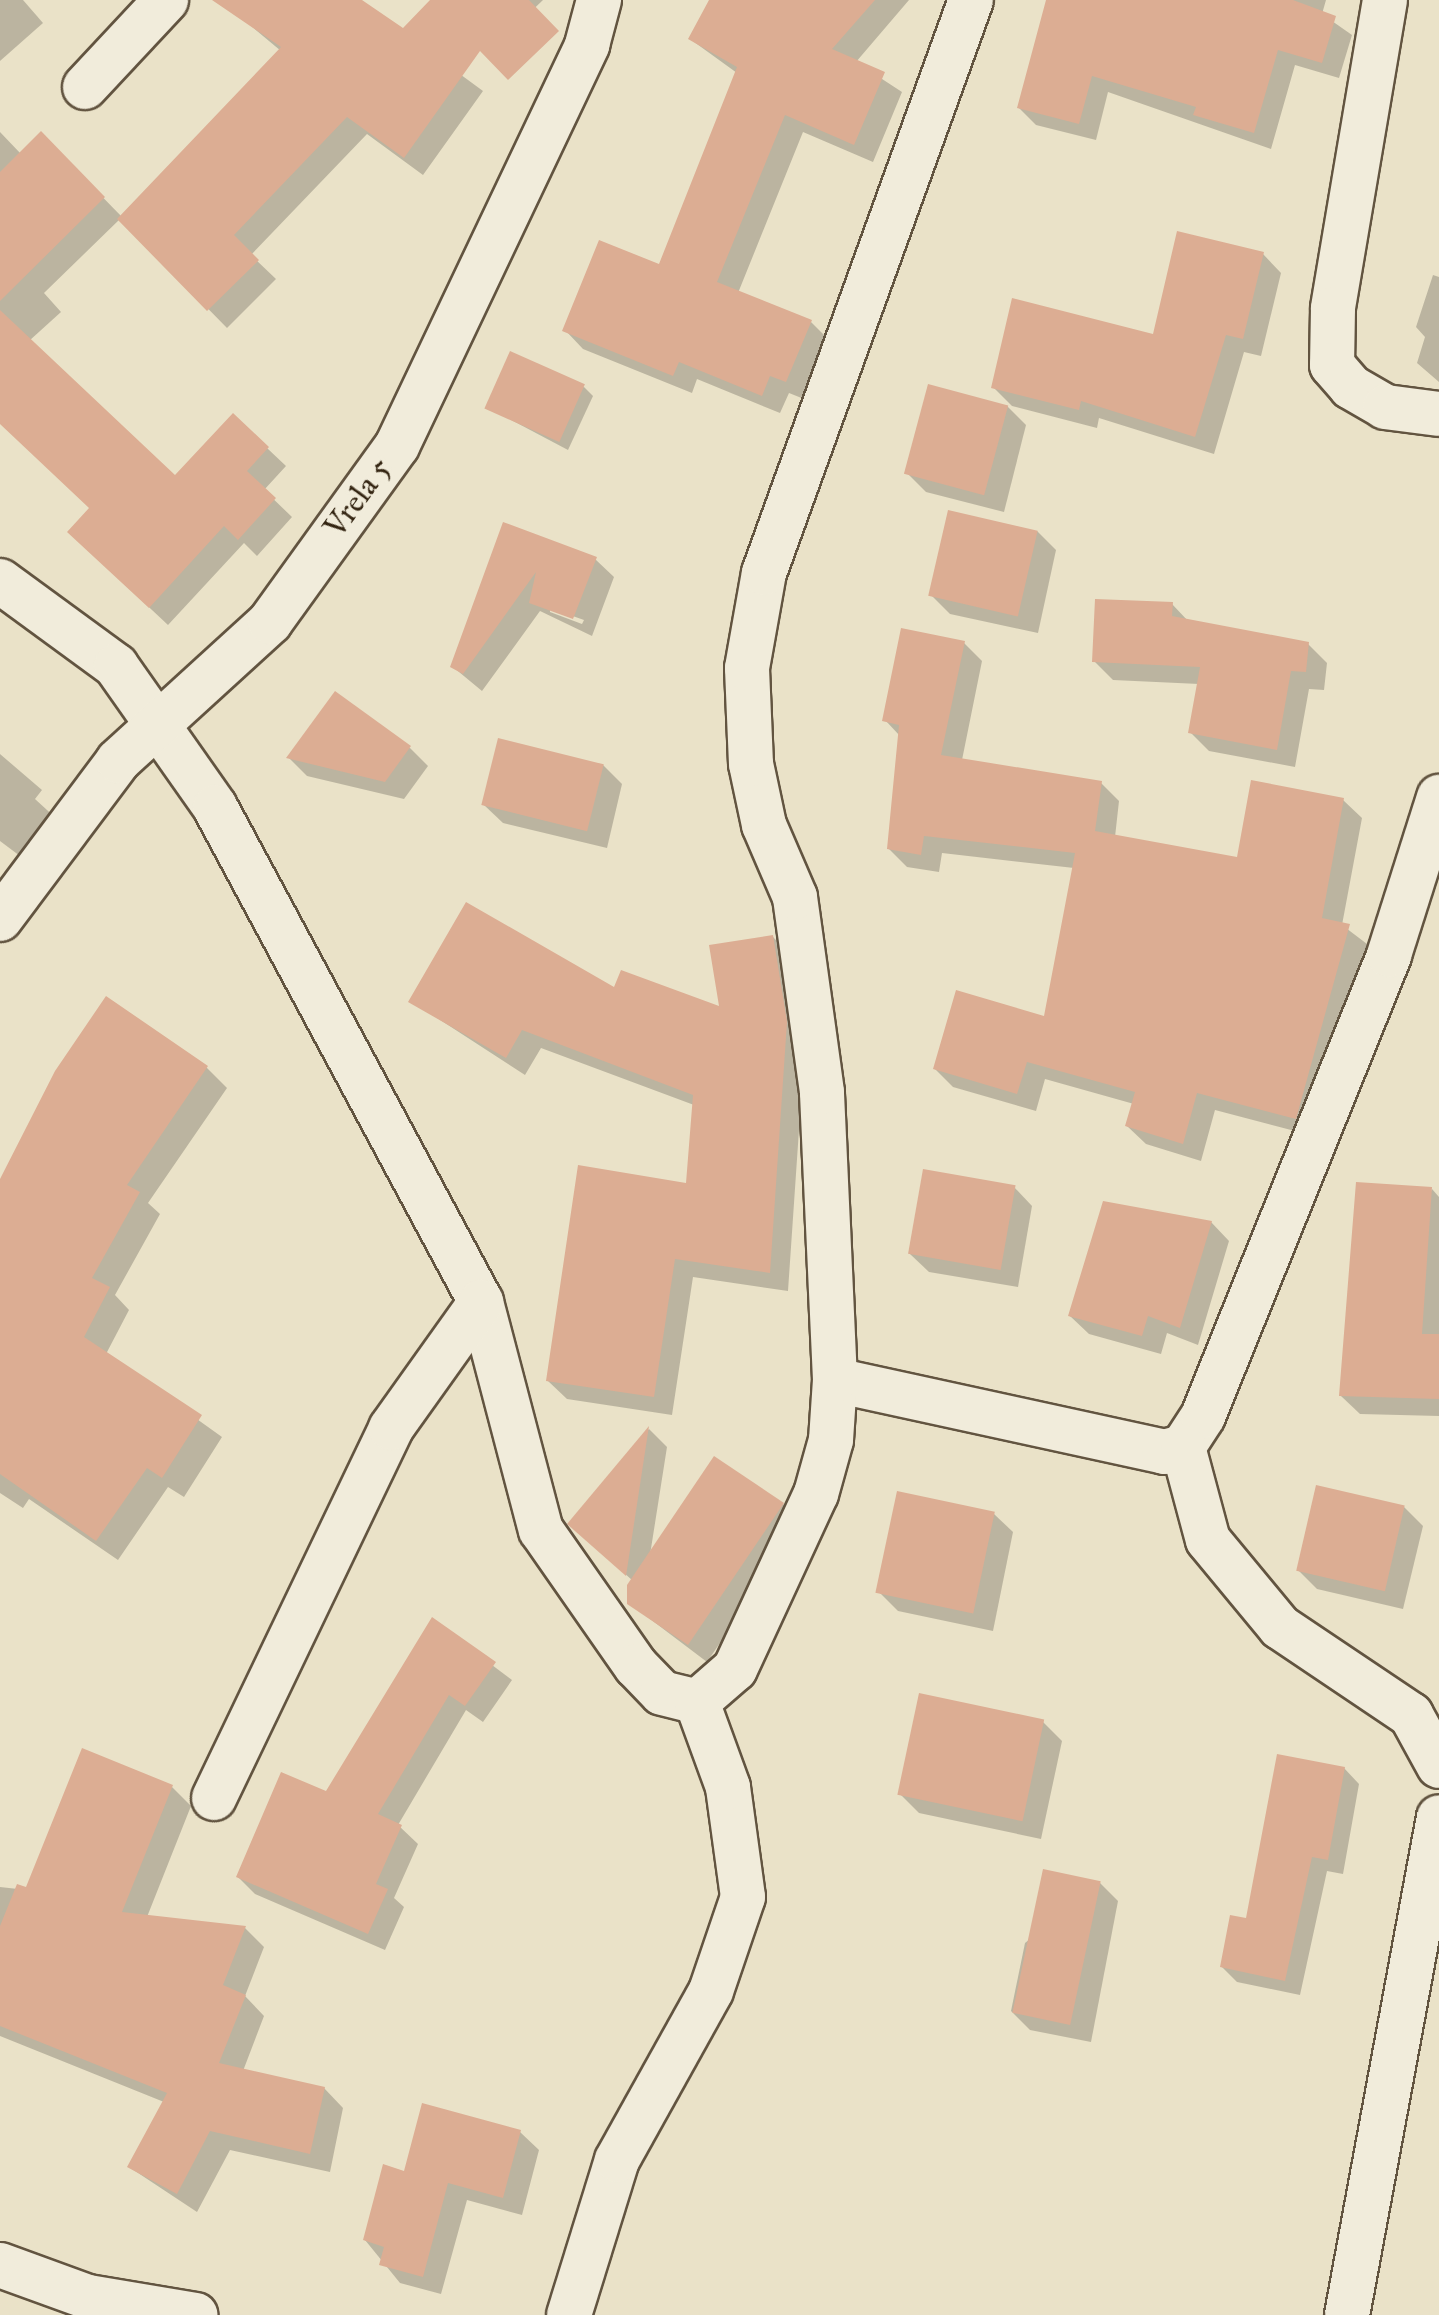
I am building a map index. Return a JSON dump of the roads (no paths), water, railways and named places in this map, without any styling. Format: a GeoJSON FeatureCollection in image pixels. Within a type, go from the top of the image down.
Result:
{"type":"FeatureCollection","features":[{"type":"Feature","properties":{"kind":"street"},"geometry":{"type":"LineString","coordinates":[[85,87],[166,0]]}},
{"type":"Feature","properties":{"kind":"street","name":"Vrela 5"},"geometry":{"type":"LineString","coordinates":[[0,919],[78,808],[162,723],[270,622],[397,446],[587,45],[599,0]]}},
{"type":"Feature","properties":{"kind":"street"},"geometry":{"type":"LineString","coordinates":[[697,1702],[735,1669],[816,1494],[831,1440],[835,1380],[822,1092],[795,897],[764,825],[751,764],[747,668],[764,573],[971,0]]}},
{"type":"Feature","properties":{"kind":"street"},"geometry":{"type":"LineString","coordinates":[[1385,0],[1333,309],[1332,365],[1351,387],[1385,407],[1439,414]]}},
{"type":"Feature","properties":{"kind":"street"},"geometry":{"type":"LineString","coordinates":[[0,581],[97,648],[162,723],[215,807],[481,1302],[541,1530],[636,1666],[662,1693],[697,1702]]}},
{"type":"Feature","properties":{"kind":"street"},"geometry":{"type":"LineString","coordinates":[[835,1380],[1164,1452],[1183,1447],[1203,1416],[1389,955],[1439,797]]}},
{"type":"Feature","properties":{"kind":"street"},"geometry":{"type":"LineString","coordinates":[[214,1798],[391,1428],[481,1302]]}},
{"type":"Feature","properties":{"kind":"street"},"geometry":{"type":"LineString","coordinates":[[1183,1447],[1208,1540],[1280,1627],[1411,1715],[1439,1766]]}},
{"type":"Feature","properties":{"kind":"street"},"geometry":{"type":"LineString","coordinates":[[569,2315],[617,2160],[711,1991],[743,1897],[728,1787],[697,1702]]}},
{"type":"Feature","properties":{"kind":"street"},"geometry":{"type":"LineString","coordinates":[[1347,2315],[1439,1817]]}},
{"type":"Feature","properties":{"kind":"street"},"geometry":{"type":"LineString","coordinates":[[0,2265],[88,2297],[196,2315]]}}]}
